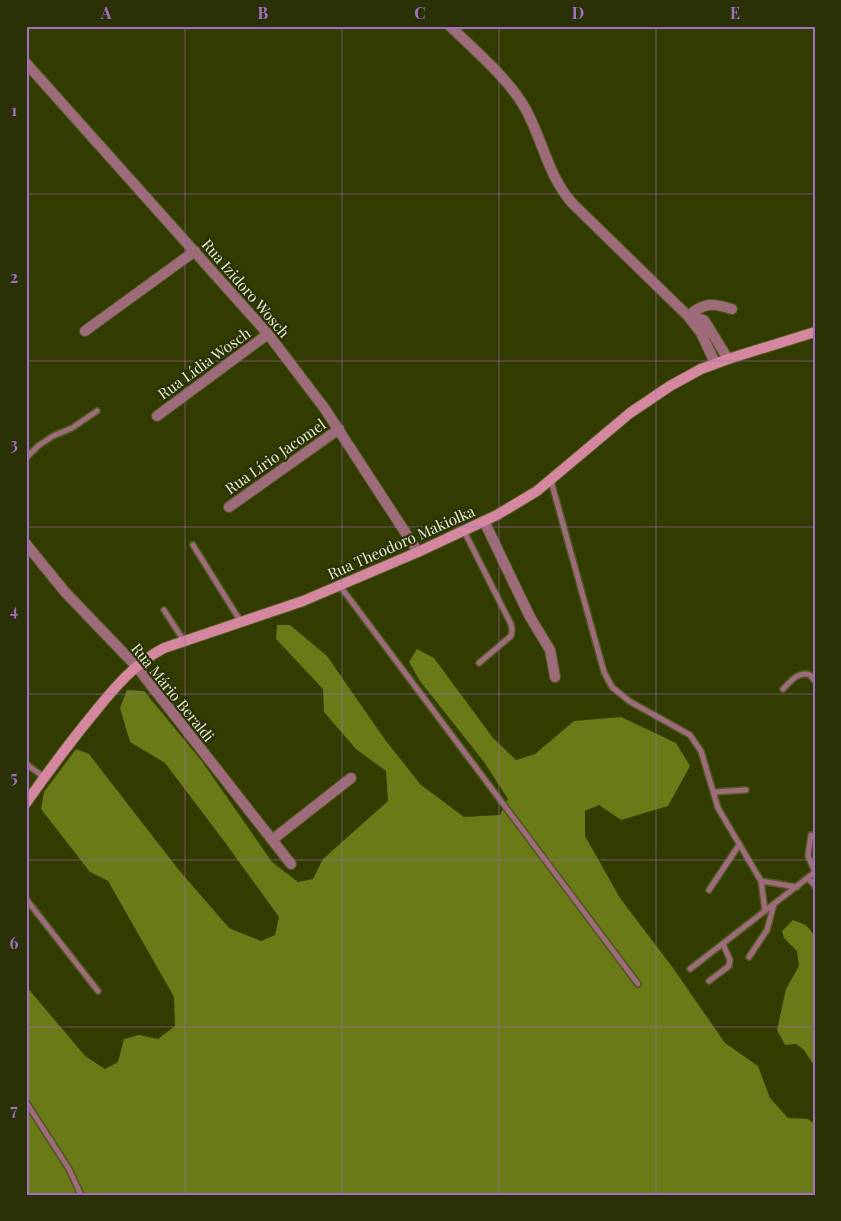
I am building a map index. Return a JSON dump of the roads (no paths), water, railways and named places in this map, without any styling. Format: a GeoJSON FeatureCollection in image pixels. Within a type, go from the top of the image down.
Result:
{"type":"FeatureCollection","features":[{"type":"Feature","properties":{"kind":"main road","name":"Rua Theodoro Makiolka"},"geometry":{"type":"LineString","coordinates":[[26,803],[95,711],[136,666],[154,653],[303,601],[484,522],[517,505],[648,400],[686,377],[715,363],[815,332]]}},
{"type":"Feature","properties":{"kind":"street"},"geometry":{"type":"LineString","coordinates":[[450,26],[506,83],[525,107],[555,180],[563,192],[688,316],[701,333],[715,363]]}},
{"type":"Feature","properties":{"kind":"street","name":"Rua Izidoro Wosch"},"geometry":{"type":"LineString","coordinates":[[26,63],[268,334],[311,389],[339,429],[418,552]]}},
{"type":"Feature","properties":{"kind":"street"},"geometry":{"type":"LineString","coordinates":[[85,332],[195,252]]}},
{"type":"Feature","properties":{"kind":"street"},"geometry":{"type":"LineString","coordinates":[[688,316],[704,305],[719,305],[732,309]]}},
{"type":"Feature","properties":{"kind":"street"},"geometry":{"type":"LineString","coordinates":[[688,316],[704,320],[728,359]]}},
{"type":"Feature","properties":{"kind":"street","name":"Rua Lídia Wosch"},"geometry":{"type":"LineString","coordinates":[[157,416],[268,334]]}},
{"type":"Feature","properties":{"kind":"street","name":"Rua Lírio Jacomel"},"geometry":{"type":"LineString","coordinates":[[229,507],[339,429]]}},
{"type":"Feature","properties":{"kind":"street"},"geometry":{"type":"LineString","coordinates":[[484,522],[522,601],[550,650],[554,677]]}},
{"type":"Feature","properties":{"kind":"street","name":"Rua Mário Beraldi"},"geometry":{"type":"LineString","coordinates":[[26,544],[65,592],[136,666],[291,864]]}},
{"type":"Feature","properties":{"kind":"street"},"geometry":{"type":"LineString","coordinates":[[272,840],[350,778]]}},
{"type":"Feature","properties":{"kind":"lane"},"geometry":{"type":"LineString","coordinates":[[26,458],[38,446],[53,436],[72,428],[97,411]]}},
{"type":"Feature","properties":{"kind":"lane"},"geometry":{"type":"LineString","coordinates":[[550,480],[604,672],[612,687],[628,702],[690,735],[701,751],[718,808],[761,881],[765,912]]}},
{"type":"Feature","properties":{"kind":"lane"},"geometry":{"type":"LineString","coordinates":[[464,531],[511,624],[512,630],[511,636],[479,663]]}},
{"type":"Feature","properties":{"kind":"lane"},"geometry":{"type":"LineString","coordinates":[[193,545],[242,622]]}},
{"type":"Feature","properties":{"kind":"lane"},"geometry":{"type":"LineString","coordinates":[[340,586],[638,984]]}},
{"type":"Feature","properties":{"kind":"lane"},"geometry":{"type":"LineString","coordinates":[[164,610],[184,641]]}},
{"type":"Feature","properties":{"kind":"lane"},"geometry":{"type":"LineString","coordinates":[[783,688],[798,675],[802,674],[810,675],[815,681]]}},
{"type":"Feature","properties":{"kind":"lane"},"geometry":{"type":"LineString","coordinates":[[26,764],[44,777]]}},
{"type":"Feature","properties":{"kind":"lane"},"geometry":{"type":"LineString","coordinates":[[714,792],[746,790]]}},
{"type":"Feature","properties":{"kind":"lane"},"geometry":{"type":"LineString","coordinates":[[690,970],[815,872],[808,856],[811,835]]}},
{"type":"Feature","properties":{"kind":"lane"},"geometry":{"type":"LineString","coordinates":[[709,890],[739,845]]}},
{"type":"Feature","properties":{"kind":"lane"},"geometry":{"type":"LineString","coordinates":[[808,878],[815,886]]}},
{"type":"Feature","properties":{"kind":"lane"},"geometry":{"type":"LineString","coordinates":[[761,881],[796,887]]}},
{"type":"Feature","properties":{"kind":"lane"},"geometry":{"type":"LineString","coordinates":[[26,899],[98,991]]}},
{"type":"Feature","properties":{"kind":"lane"},"geometry":{"type":"LineString","coordinates":[[749,957],[767,930],[774,904]]}},
{"type":"Feature","properties":{"kind":"lane"},"geometry":{"type":"LineString","coordinates":[[709,981],[729,966],[730,960],[723,944]]}},
{"type":"Feature","properties":{"kind":"lane"},"geometry":{"type":"LineString","coordinates":[[26,1102],[69,1169],[81,1195]]}}]}
